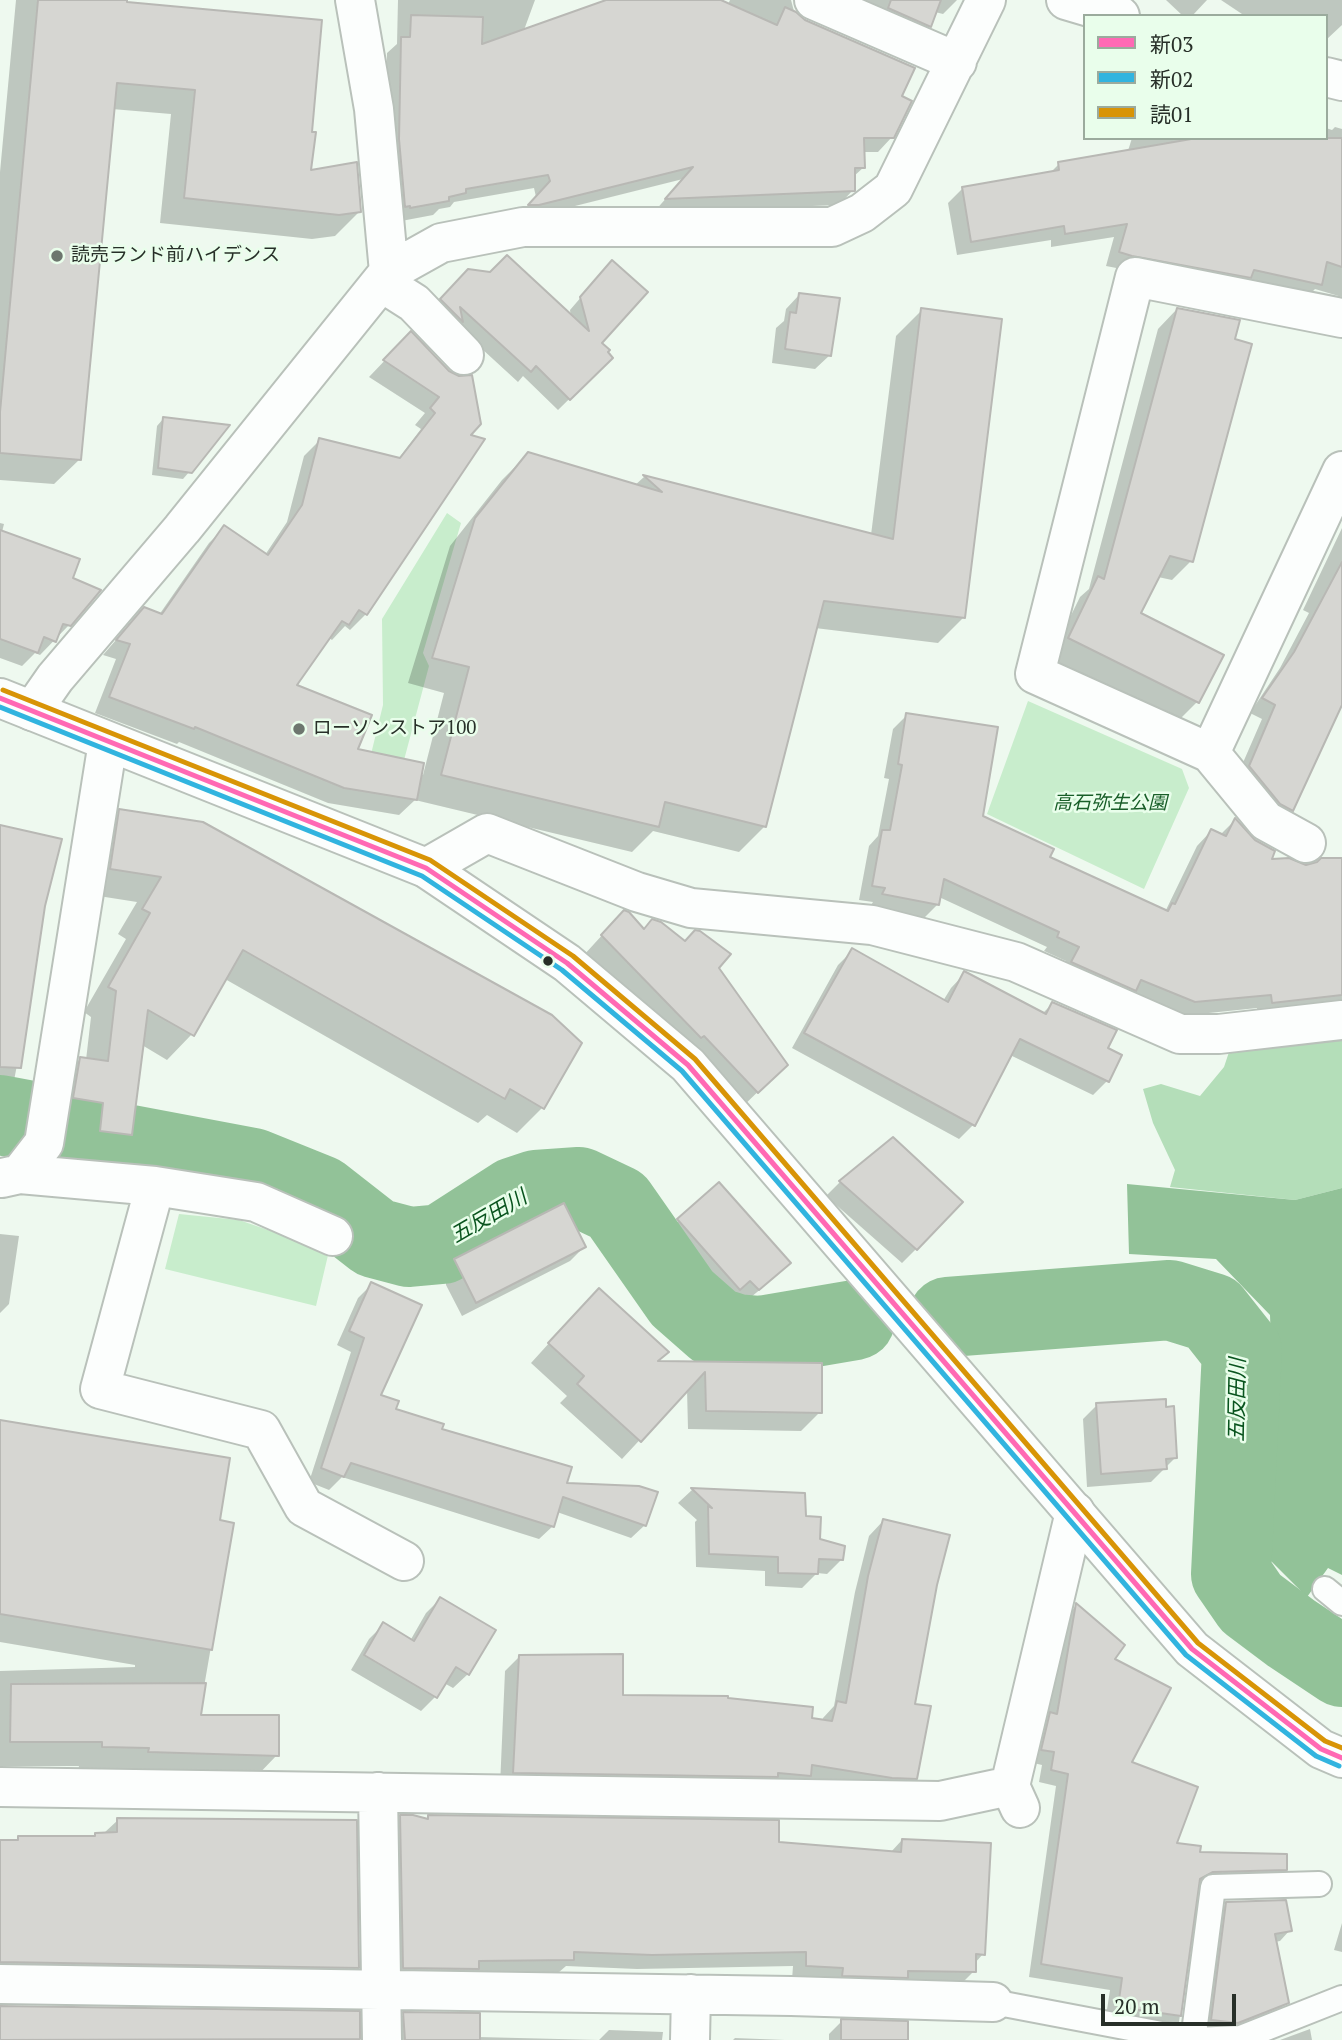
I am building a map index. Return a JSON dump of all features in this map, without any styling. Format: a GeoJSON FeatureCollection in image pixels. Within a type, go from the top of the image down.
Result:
{"type":"FeatureCollection","features":[{"type":"Feature","properties":{"kind":"street"},"geometry":{"type":"LineString","coordinates":[[355,0],[374,109],[385,277],[464,355]]}},
{"type":"Feature","properties":{"kind":"street"},"geometry":{"type":"LineString","coordinates":[[814,0],[957,62]]}},
{"type":"Feature","properties":{"kind":"street"},"geometry":{"type":"LineString","coordinates":[[16,705],[55,678],[182,529],[385,277],[441,243],[523,227],[832,227],[862,213],[893,188],[986,0]]}},
{"type":"Feature","properties":{"kind":"street"},"geometry":{"type":"LineString","coordinates":[[1066,0],[1112,14]]}},
{"type":"Feature","properties":{"kind":"street"},"geometry":{"type":"LineString","coordinates":[[1306,843],[1266,821],[1210,753],[1035,674],[1135,277],[1342,318]]}},
{"type":"Feature","properties":{"kind":"street"},"geometry":{"type":"LineString","coordinates":[[1210,753],[1342,471]]}},
{"type":"Feature","properties":{"kind":"street"},"geometry":{"type":"LineString","coordinates":[[16,705],[426,868],[567,964],[688,1065],[1192,1649],[1321,1749],[1342,1758]]}},
{"type":"Feature","properties":{"kind":"street"},"geometry":{"type":"LineString","coordinates":[[10,1176],[46,1128],[108,742]]}},
{"type":"Feature","properties":{"kind":"street"},"geometry":{"type":"LineString","coordinates":[[426,868],[487,833],[638,892],[691,908],[872,925],[1016,962],[1180,1034],[1219,1034],[1342,1020]]}},
{"type":"Feature","properties":{"kind":"street"},"geometry":{"type":"LineString","coordinates":[[10,1176],[155,1186],[256,1202],[334,1236]]}},
{"type":"Feature","properties":{"kind":"street"},"geometry":{"type":"LineString","coordinates":[[155,1186],[100,1390],[261,1430],[304,1507],[404,1561]]}},
{"type":"Feature","properties":{"kind":"street"},"geometry":{"type":"LineString","coordinates":[[0,1787],[940,1801],[1016,1798],[1075,1512]]}},
{"type":"Feature","properties":{"kind":"street"},"geometry":{"type":"LineString","coordinates":[[378,1792],[382,2040]]}},
{"type":"Feature","properties":{"kind":"street"},"geometry":{"type":"LineString","coordinates":[[0,1984],[691,1994],[993,2002]]}},
{"type":"Feature","properties":{"kind":"street"},"geometry":{"type":"LineString","coordinates":[[690,2040],[691,1994]]}},
{"type":"Feature","properties":{"kind":"lane"},"geometry":{"type":"LineString","coordinates":[[1193,2040],[1213,1886],[1319,1884]]}},
{"type":"Feature","properties":{"kind":"lane"},"geometry":{"type":"LineString","coordinates":[[993,2002],[1193,2040],[1241,2038],[1342,1998]]}},
{"type":"Feature","properties":{"kind":"green space"},"geometry":{"type":"Polygon","coordinates":[[[447,513],[461,523],[423,653],[429,666],[395,794],[363,787],[383,705],[382,619],[447,513]]]}},
{"type":"Feature","properties":{"kind":"green space","name":"高石弥生公園"},"geometry":{"type":"Polygon","coordinates":[[[1028,701],[1182,769],[1189,788],[1144,889],[987,814],[1028,701]]]}},
{"type":"Feature","properties":{"kind":"green space"},"geometry":{"type":"Polygon","coordinates":[[[179,1214],[239,1220],[329,1251],[316,1306],[165,1269],[179,1214]]]}},
{"type":"Feature","properties":{"kind":"shaded area"},"geometry":{"type":"Polygon","coordinates":[[[1342,1038],[1342,1188],[1295,1200],[1170,1187],[1175,1170],[1153,1123],[1143,1089],[1161,1084],[1200,1096],[1224,1067],[1232,1043],[1342,1038]]]}},
{"type":"Feature","properties":{"kind":"shaded area"},"geometry":{"type":"Polygon","coordinates":[[[1127,1184],[1295,1200],[1342,1188],[1342,1575],[1328,1568],[1307,1597],[1268,1558],[1274,1424],[1270,1315],[1216,1259],[1129,1254],[1127,1184]]]}},
{"type":"Feature","properties":{"kind":"building","name":"読売ランド前ハイデンス"},"geometry":{"type":"Polygon","coordinates":[[[38,0],[127,0],[322,20],[312,132],[316,132],[311,170],[357,162],[361,212],[339,215],[184,198],[195,90],[117,83],[81,460],[0,453],[0,412],[38,0]]]}},
{"type":"Feature","properties":{"kind":"building"},"geometry":{"type":"Polygon","coordinates":[[[606,0],[721,0],[777,25],[785,7],[805,20],[915,68],[902,96],[912,101],[894,138],[864,138],[865,168],[855,168],[855,191],[665,199],[693,167],[539,205],[528,205],[550,181],[548,175],[466,189],[466,193],[449,197],[449,201],[405,207],[399,139],[401,37],[410,37],[411,15],[483,17],[482,44],[606,0]]]}},
{"type":"Feature","properties":{"kind":"building"},"geometry":{"type":"Polygon","coordinates":[[[891,0],[941,0],[931,27],[888,8],[891,0]]]}},
{"type":"Feature","properties":{"kind":"building"},"geometry":{"type":"Polygon","coordinates":[[[1342,138],[1342,267],[1327,262],[1322,285],[1254,270],[1251,278],[1132,256],[1119,252],[1127,224],[1065,234],[1064,226],[971,242],[962,187],[1059,170],[1058,162],[1185,140],[1342,138]]]}},
{"type":"Feature","properties":{"kind":"building"},"geometry":{"type":"Polygon","coordinates":[[[507,255],[589,331],[580,297],[612,260],[648,292],[602,343],[610,350],[608,352],[613,358],[570,400],[536,366],[531,372],[460,307],[463,322],[440,299],[468,269],[490,272],[507,255]]]}},
{"type":"Feature","properties":{"kind":"building"},"geometry":{"type":"Polygon","coordinates":[[[799,293],[840,298],[831,356],[785,349],[790,312],[796,313],[799,293]]]}},
{"type":"Feature","properties":{"kind":"building"},"geometry":{"type":"Polygon","coordinates":[[[921,308],[1002,319],[965,618],[824,601],[766,827],[665,802],[659,827],[441,775],[469,667],[432,658],[475,518],[528,452],[662,492],[643,475],[893,539],[921,308]]]}},
{"type":"Feature","properties":{"kind":"building"},"geometry":{"type":"Polygon","coordinates":[[[1177,308],[1240,320],[1235,339],[1252,344],[1193,562],[1170,556],[1141,613],[1224,655],[1199,703],[1068,638],[1098,576],[1104,579],[1177,308]]]}},
{"type":"Feature","properties":{"kind":"building"},"geometry":{"type":"Polygon","coordinates":[[[411,331],[449,371],[459,376],[472,375],[481,424],[471,435],[485,439],[367,615],[359,610],[349,625],[342,621],[297,685],[372,715],[358,749],[424,763],[417,800],[344,788],[195,727],[194,729],[109,697],[130,644],[116,640],[144,607],[162,614],[224,525],[268,555],[302,505],[319,438],[400,458],[435,413],[430,408],[439,397],[383,360],[411,331]]]}},
{"type":"Feature","properties":{"kind":"building"},"geometry":{"type":"Polygon","coordinates":[[[163,417],[230,425],[192,473],[158,468],[163,417]]]}},
{"type":"Feature","properties":{"kind":"building"},"geometry":{"type":"Polygon","coordinates":[[[0,530],[80,559],[73,578],[101,590],[71,626],[63,624],[56,642],[44,637],[38,653],[0,639],[0,530]]]}},
{"type":"Feature","properties":{"kind":"building"},"geometry":{"type":"Polygon","coordinates":[[[1342,562],[1342,705],[1293,811],[1280,804],[1249,766],[1275,705],[1262,698],[1294,652],[1342,562]]]}},
{"type":"Feature","properties":{"kind":"building"},"geometry":{"type":"Polygon","coordinates":[[[906,713],[998,727],[983,816],[1054,849],[1050,857],[1168,911],[1172,903],[1175,904],[1211,829],[1226,836],[1235,818],[1255,840],[1275,851],[1272,859],[1289,858],[1306,865],[1321,858],[1342,858],[1342,995],[1272,1003],[1271,995],[1195,1002],[1141,980],[1136,991],[1071,962],[1079,947],[1057,937],[1059,932],[944,879],[939,905],[882,894],[885,888],[872,886],[882,830],[890,830],[902,765],[898,764],[906,713]]]}},
{"type":"Feature","properties":{"kind":"building"},"geometry":{"type":"Polygon","coordinates":[[[119,809],[203,822],[552,1015],[582,1043],[544,1109],[510,1089],[505,1099],[243,950],[194,1036],[148,1010],[132,1135],[100,1131],[103,1103],[73,1098],[80,1057],[108,1061],[116,991],[108,987],[150,913],[142,909],[161,877],[110,869],[119,809]]]}},
{"type":"Feature","properties":{"kind":"building"},"geometry":{"type":"Polygon","coordinates":[[[0,825],[62,839],[45,906],[21,1068],[0,1067],[0,825]]]}},
{"type":"Feature","properties":{"kind":"building"},"geometry":{"type":"Polygon","coordinates":[[[624,910],[644,929],[652,919],[661,922],[685,941],[695,930],[700,931],[731,954],[719,968],[788,1065],[758,1093],[601,935],[624,910]]]}},
{"type":"Feature","properties":{"kind":"building"},"geometry":{"type":"Polygon","coordinates":[[[852,948],[948,1002],[964,971],[1046,1014],[1052,1002],[1117,1030],[1108,1048],[1122,1055],[1109,1082],[1020,1039],[975,1126],[804,1033],[852,948]]]}},
{"type":"Feature","properties":{"kind":"building"},"geometry":{"type":"Polygon","coordinates":[[[893,1137],[963,1202],[917,1250],[839,1181],[893,1137]]]}},
{"type":"Feature","properties":{"kind":"building"},"geometry":{"type":"Polygon","coordinates":[[[719,1182],[791,1263],[759,1290],[750,1281],[740,1290],[677,1219],[719,1182]]]}},
{"type":"Feature","properties":{"kind":"building"},"geometry":{"type":"Polygon","coordinates":[[[564,1203],[586,1247],[476,1303],[454,1259],[564,1203]]]}},
{"type":"Feature","properties":{"kind":"building"},"geometry":{"type":"Polygon","coordinates":[[[371,1282],[422,1305],[381,1395],[399,1401],[396,1409],[444,1424],[442,1429],[572,1467],[567,1483],[639,1486],[658,1492],[646,1526],[563,1497],[554,1527],[351,1463],[344,1477],[321,1468],[364,1338],[349,1331],[371,1282]]]}},
{"type":"Feature","properties":{"kind":"building"},"geometry":{"type":"Polygon","coordinates":[[[599,1288],[669,1352],[658,1361],[822,1363],[822,1413],[706,1411],[705,1372],[641,1442],[577,1384],[584,1376],[548,1343],[599,1288]]]}},
{"type":"Feature","properties":{"kind":"building"},"geometry":{"type":"Polygon","coordinates":[[[1166,1399],[1166,1407],[1174,1406],[1177,1458],[1166,1459],[1167,1469],[1101,1474],[1096,1403],[1166,1399]]]}},
{"type":"Feature","properties":{"kind":"building"},"geometry":{"type":"Polygon","coordinates":[[[0,1420],[230,1458],[220,1520],[234,1523],[212,1650],[0,1614],[0,1420]]]}},
{"type":"Feature","properties":{"kind":"building"},"geometry":{"type":"Polygon","coordinates":[[[691,1488],[805,1493],[806,1516],[821,1517],[820,1539],[845,1546],[843,1560],[819,1559],[818,1574],[778,1573],[778,1557],[709,1554],[708,1506],[712,1508],[691,1488]]]}},
{"type":"Feature","properties":{"kind":"building"},"geometry":{"type":"Polygon","coordinates":[[[883,1519],[950,1535],[937,1585],[915,1704],[931,1706],[917,1779],[892,1778],[812,1765],[811,1776],[778,1773],[778,1777],[513,1773],[519,1655],[623,1654],[623,1695],[728,1696],[813,1707],[812,1718],[832,1721],[837,1701],[846,1703],[868,1576],[883,1519]]]}},
{"type":"Feature","properties":{"kind":"building"},"geometry":{"type":"Polygon","coordinates":[[[440,1597],[496,1630],[469,1675],[456,1667],[437,1698],[364,1655],[383,1622],[414,1641],[440,1597]]]}},
{"type":"Feature","properties":{"kind":"building"},"geometry":{"type":"Polygon","coordinates":[[[1076,1603],[1125,1645],[1115,1659],[1171,1688],[1132,1762],[1198,1787],[1177,1843],[1201,1846],[1200,1852],[1287,1854],[1287,1870],[1213,1872],[1200,1879],[1181,2016],[1118,2007],[1122,1978],[1041,1964],[1068,1774],[1051,1770],[1054,1752],[1041,1750],[1050,1712],[1057,1714],[1076,1603]]]}},
{"type":"Feature","properties":{"kind":"building"},"geometry":{"type":"Polygon","coordinates":[[[206,1683],[201,1715],[279,1715],[279,1756],[148,1752],[149,1748],[102,1747],[102,1742],[10,1742],[11,1684],[206,1683]]]}},
{"type":"Feature","properties":{"kind":"building"},"geometry":{"type":"Polygon","coordinates":[[[400,1815],[428,1819],[428,1815],[779,1820],[779,1842],[901,1852],[902,1839],[991,1843],[985,1955],[976,1954],[976,1972],[908,1971],[908,1978],[842,1976],[843,1968],[806,1966],[806,1952],[652,1955],[574,1952],[574,1960],[479,1961],[479,1969],[403,1968],[400,1815]]]}},
{"type":"Feature","properties":{"kind":"building"},"geometry":{"type":"Polygon","coordinates":[[[117,1818],[357,1820],[359,1968],[0,1962],[0,1840],[18,1840],[18,1836],[95,1836],[95,1833],[117,1832],[117,1818]]]}},
{"type":"Feature","properties":{"kind":"building"},"geometry":{"type":"Polygon","coordinates":[[[1286,1900],[1292,1931],[1275,1934],[1289,2003],[1238,2023],[1211,2020],[1226,1902],[1286,1900]]]}},
{"type":"Feature","properties":{"kind":"building"},"geometry":{"type":"Polygon","coordinates":[[[0,2006],[360,2011],[360,2039],[0,2040],[0,2006]]]}},
{"type":"Feature","properties":{"kind":"building"},"geometry":{"type":"Polygon","coordinates":[[[403,2012],[480,2013],[480,2040],[405,2040],[403,2012]]]}},
{"type":"Feature","properties":{"kind":"building"},"geometry":{"type":"Polygon","coordinates":[[[841,2019],[908,2021],[908,2040],[841,2040],[841,2019]]]}},
{"type":"Feature","properties":{"kind":"waterway","name":"五反田川"},"geometry":{"type":"LineString","coordinates":[[0,1115],[32,1121],[62,1132],[253,1168],[320,1195],[375,1238],[409,1247],[442,1244],[515,1197],[536,1190],[579,1187],[617,1205],[682,1298],[715,1327],[737,1334],[761,1336],[855,1320]]}},
{"type":"Feature","properties":{"kind":"waterway","name":"五反田川"},"geometry":{"type":"LineString","coordinates":[[948,1317],[1170,1300],[1212,1313],[1242,1351],[1231,1574],[1251,1603],[1342,1667]]}},
{"type":"Feature","properties":{"kind":"transit line","name":"読01"},"geometry":{"type":"LineString","coordinates":[[3,690],[430,860],[573,956],[695,1059],[1198,1643],[1325,1741],[1342,1748]]}},
{"type":"Feature","properties":{"kind":"transit line","name":"新03"},"geometry":{"type":"LineString","coordinates":[[0,698],[426,868],[567,963],[688,1065],[1192,1649],[1321,1749],[1342,1758]]}},
{"type":"Feature","properties":{"kind":"transit line","name":"新02"},"geometry":{"type":"LineString","coordinates":[[0,707],[422,876],[562,970],[682,1071],[1186,1655],[1316,1756],[1339,1766]]}},
{"type":"Feature","properties":{"kind":"place","name":"読売ランド前ハイデンス"},"geometry":{"type":"Point","coordinates":[57,256]}},
{"type":"Feature","properties":{"kind":"place","name":"ローソンストア100"},"geometry":{"type":"Point","coordinates":[299,729]}}]}
